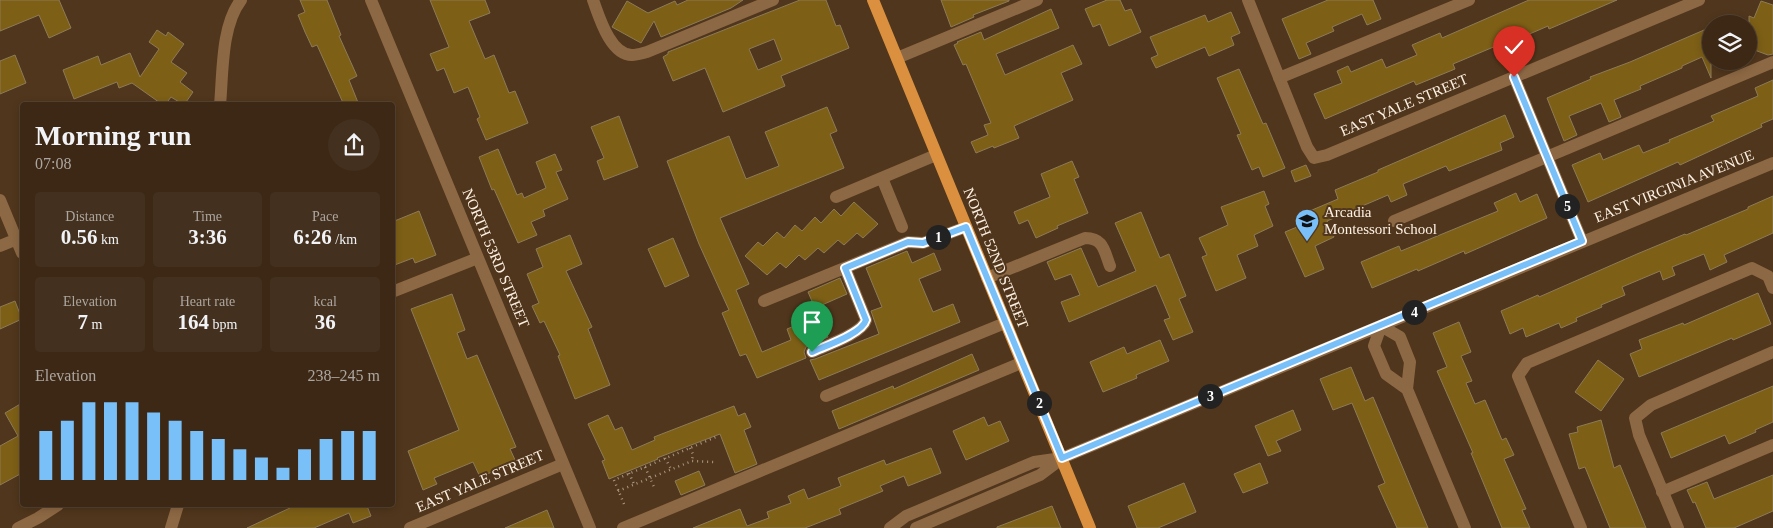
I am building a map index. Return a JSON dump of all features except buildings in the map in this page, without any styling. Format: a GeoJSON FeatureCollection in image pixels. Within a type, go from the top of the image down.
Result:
{"type":"FeatureCollection","features":[{"type":"Feature","properties":{"kind":"main road","name":"NORTH 52ND STREET"},"geometry":{"type":"LineString","coordinates":[[873,0],[1090,528]]}},
{"type":"Feature","properties":{"kind":"street"},"geometry":{"type":"LineString","coordinates":[[220,102],[229,22],[241,0]]}},
{"type":"Feature","properties":{"kind":"street","name":"NORTH 53RD STREET"},"geometry":{"type":"LineString","coordinates":[[371,0],[590,528]]}},
{"type":"Feature","properties":{"kind":"street"},"geometry":{"type":"LineString","coordinates":[[593,0],[603,28],[612,42],[621,52],[631,55],[647,52],[773,0]]}},
{"type":"Feature","properties":{"kind":"street"},"geometry":{"type":"LineString","coordinates":[[897,58],[1036,0]]}},
{"type":"Feature","properties":{"kind":"street"},"geometry":{"type":"LineString","coordinates":[[1248,0],[1279,78],[1469,0]]}},
{"type":"Feature","properties":{"kind":"street","name":"EAST YALE STREET"},"geometry":{"type":"LineString","coordinates":[[1279,78],[1307,148],[1314,158],[1699,0]]}},
{"type":"Feature","properties":{"kind":"street"},"geometry":{"type":"LineString","coordinates":[[1394,221],[1773,62]]}},
{"type":"Feature","properties":{"kind":"street"},"geometry":{"type":"LineString","coordinates":[[1514,77],[1582,241]]}},
{"type":"Feature","properties":{"kind":"street"},"geometry":{"type":"LineString","coordinates":[[836,197],[936,155]]}},
{"type":"Feature","properties":{"kind":"street","name":"EAST VIRGINIA AVENUE"},"geometry":{"type":"LineString","coordinates":[[916,528],[1040,475],[1062,458],[1773,163]]}},
{"type":"Feature","properties":{"kind":"street"},"geometry":{"type":"LineString","coordinates":[[882,178],[902,227]]}},
{"type":"Feature","properties":{"kind":"street"},"geometry":{"type":"LineString","coordinates":[[0,200],[20,247]]}},
{"type":"Feature","properties":{"kind":"street"},"geometry":{"type":"LineString","coordinates":[[764,301],[908,242],[923,243],[966,227]]}},
{"type":"Feature","properties":{"kind":"street"},"geometry":{"type":"LineString","coordinates":[[987,278],[1085,238],[1094,238],[1101,243],[1110,266]]}},
{"type":"Feature","properties":{"kind":"street"},"geometry":{"type":"LineString","coordinates":[[0,246],[17,239]]}},
{"type":"Feature","properties":{"kind":"street"},"geometry":{"type":"LineString","coordinates":[[395,291],[478,258]]}},
{"type":"Feature","properties":{"kind":"street"},"geometry":{"type":"LineString","coordinates":[[812,352],[858,331],[865,324],[866,320],[845,268]]}},
{"type":"Feature","properties":{"kind":"street"},"geometry":{"type":"LineString","coordinates":[[1581,528],[1518,376],[1527,363],[1752,268],[1768,276],[1773,288]]}},
{"type":"Feature","properties":{"kind":"street"},"geometry":{"type":"LineString","coordinates":[[826,396],[1005,323]]}},
{"type":"Feature","properties":{"kind":"street"},"geometry":{"type":"LineString","coordinates":[[1407,389],[1386,374],[1374,346],[1381,326],[1400,337],[1410,362],[1407,389],[1465,528]]}},
{"type":"Feature","properties":{"kind":"street"},"geometry":{"type":"LineString","coordinates":[[1678,528],[1639,435],[1635,418],[1651,405],[1773,352]]}},
{"type":"Feature","properties":{"kind":"street"},"geometry":{"type":"LineString","coordinates":[[623,528],[1022,363]]}},
{"type":"Feature","properties":{"kind":"street"},"geometry":{"type":"LineString","coordinates":[[1662,492],[1773,445]]}},
{"type":"Feature","properties":{"kind":"street","name":"EAST VIRGINIA AVENUE"},"geometry":{"type":"LineString","coordinates":[[890,528],[906,516],[1034,462],[1062,458]]}},
{"type":"Feature","properties":{"kind":"street","name":"EAST YALE STREET"},"geometry":{"type":"LineString","coordinates":[[410,528],[563,464]]}},
{"type":"Feature","properties":{"kind":"street"},"geometry":{"type":"LineString","coordinates":[[18,528],[55,507]]}},
{"type":"Feature","properties":{"kind":"street"},"geometry":{"type":"LineString","coordinates":[[172,528],[177,507]]}},
{"type":"Feature","properties":{"kind":"path"},"geometry":{"type":"LineString","coordinates":[[624,504],[614,480],[716,437]]}},
{"type":"Feature","properties":{"kind":"path"},"geometry":{"type":"LineString","coordinates":[[690,448],[693,454],[692,461]]}},
{"type":"Feature","properties":{"kind":"path"},"geometry":{"type":"LineString","coordinates":[[665,458],[671,469]]}},
{"type":"Feature","properties":{"kind":"path"},"geometry":{"type":"LineString","coordinates":[[618,491],[692,461],[714,462]]}},
{"type":"Feature","properties":{"kind":"path"},"geometry":{"type":"LineString","coordinates":[[645,467],[655,489]]}},
{"type":"Feature","properties":{"kind":"path"},"geometry":{"type":"LineString","coordinates":[[629,474],[634,484]]}},
{"type":"Feature","properties":{"kind":"place","name":"Arcadia Montessori School"},"geometry":{"type":"Point","coordinates":[1307,242]}},
{"type":"Feature","properties":{"kind":"route"},"geometry":{"type":"LineString","coordinates":[[812,352],[858,331],[865,324],[866,320],[845,268],[908,242],[923,243],[966,227],[1062,458],[1582,241],[1514,77]]}}]}
